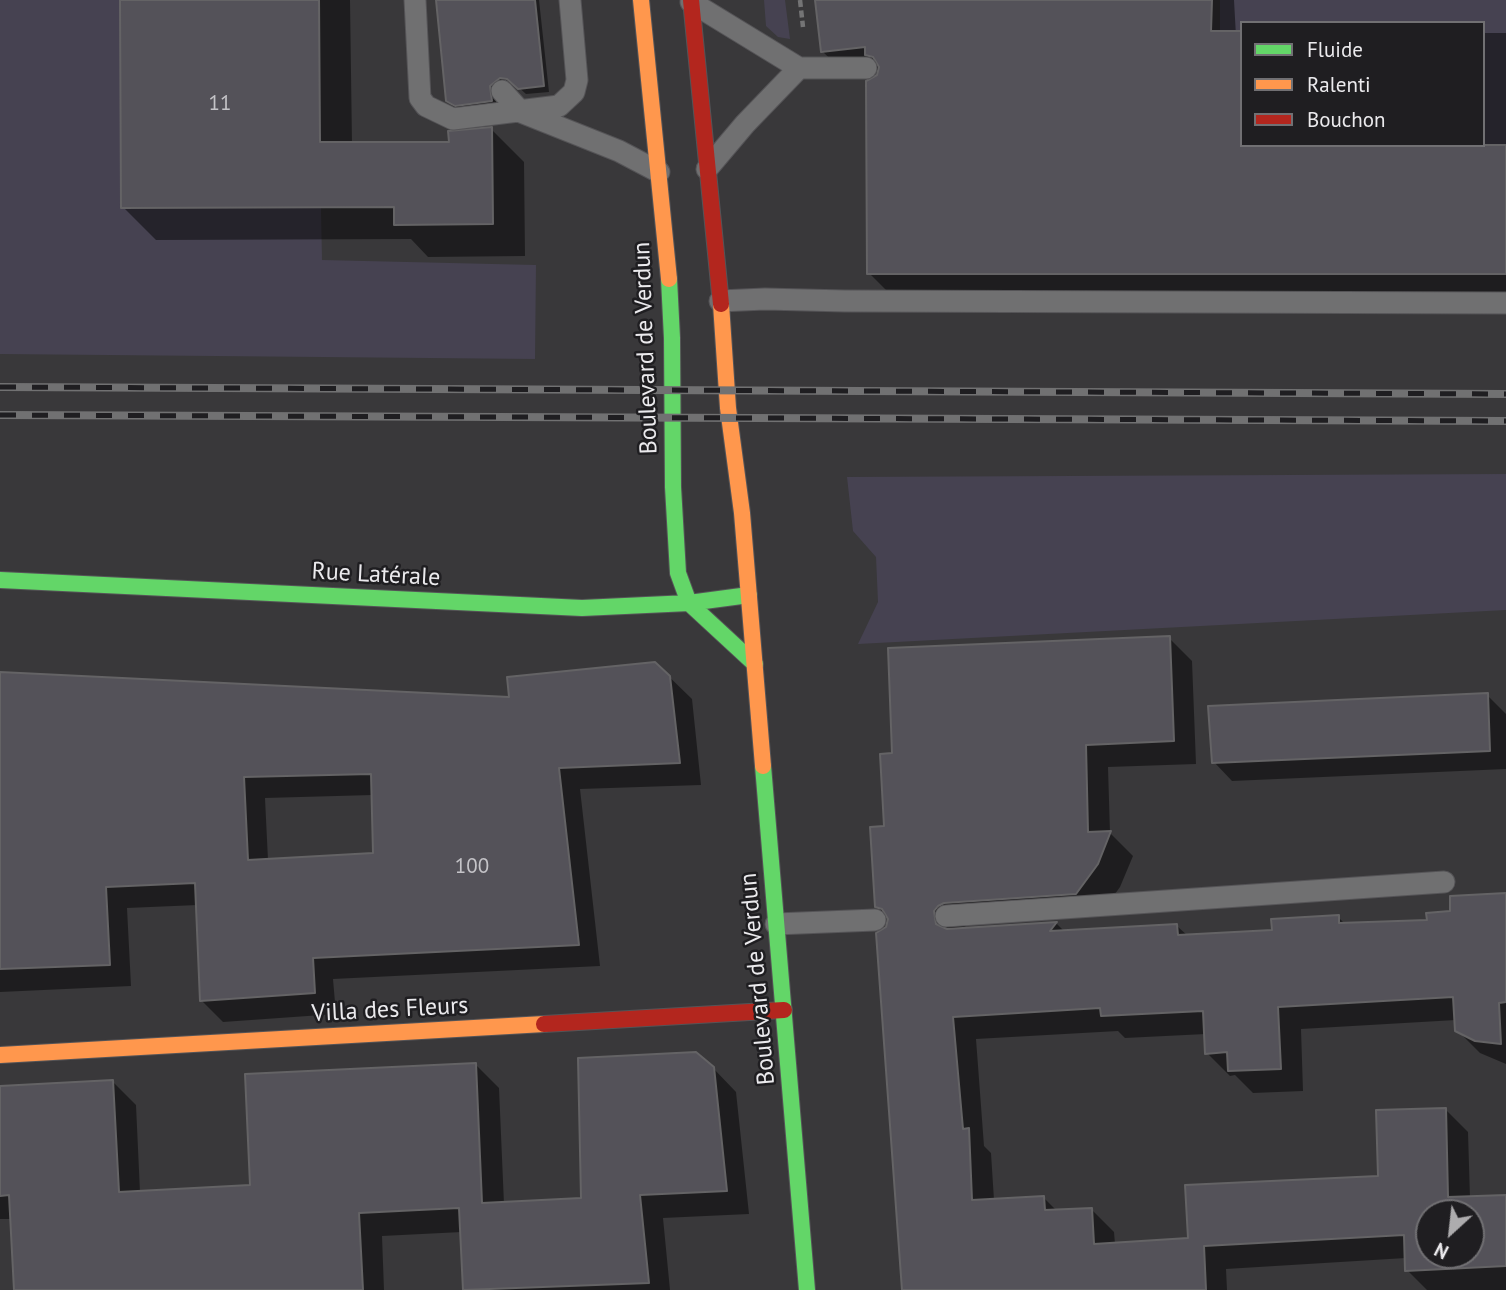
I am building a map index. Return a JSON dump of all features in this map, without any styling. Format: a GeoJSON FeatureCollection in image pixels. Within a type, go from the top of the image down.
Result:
{"type":"FeatureCollection","features":[{"type":"Feature","properties":{"kind":"main road","name":"Boulevard de Verdun"},"geometry":{"type":"LineString","coordinates":[[641,0],[659,172],[672,338],[673,487],[678,573],[689,603],[755,664]]}},
{"type":"Feature","properties":{"kind":"main road","name":"Boulevard de Verdun"},"geometry":{"type":"LineString","coordinates":[[691,1],[725,345],[728,408],[742,513],[807,1290]]}},
{"type":"Feature","properties":{"kind":"main road","name":"Rue Latérale"},"geometry":{"type":"LineString","coordinates":[[0,580],[582,608],[689,603],[749,595]]}},
{"type":"Feature","properties":{"kind":"main road","name":"Villa des Fleurs"},"geometry":{"type":"LineString","coordinates":[[0,1055],[783,1010]]}},
{"type":"Feature","properties":{"kind":"lane"},"geometry":{"type":"LineString","coordinates":[[415,0],[420,98],[426,106],[453,119],[559,106],[574,92],[577,80],[570,0]]}},
{"type":"Feature","properties":{"kind":"lane"},"geometry":{"type":"LineString","coordinates":[[691,1],[799,68],[866,68]]}},
{"type":"Feature","properties":{"kind":"lane"},"geometry":{"type":"LineString","coordinates":[[707,169],[745,124],[799,68]]}},
{"type":"Feature","properties":{"kind":"lane"},"geometry":{"type":"LineString","coordinates":[[502,91],[521,112],[619,151],[659,172]]}},
{"type":"Feature","properties":{"kind":"lane"},"geometry":{"type":"LineString","coordinates":[[720,301],[765,299],[1506,303]]}},
{"type":"Feature","properties":{"kind":"lane"},"geometry":{"type":"LineString","coordinates":[[946,916],[1444,882]]}},
{"type":"Feature","properties":{"kind":"lane"},"geometry":{"type":"LineString","coordinates":[[776,924],[875,920]]}},
{"type":"Feature","properties":{"kind":"shaded area"},"geometry":{"type":"Polygon","coordinates":[[[0,0],[120,0],[122,208],[321,208],[322,260],[536,265],[535,359],[0,354],[0,0]]]}},
{"type":"Feature","properties":{"kind":"shaded area"},"geometry":{"type":"Polygon","coordinates":[[[764,0],[785,0],[790,39],[778,37],[766,26],[764,0]]]}},
{"type":"Feature","properties":{"kind":"shaded area"},"geometry":{"type":"Polygon","coordinates":[[[1220,0],[1506,0],[1506,274],[1303,274],[1304,147],[1485,147],[1485,21],[1240,21],[1240,41],[1220,41],[1220,0]]]}},
{"type":"Feature","properties":{"kind":"shaded area"},"geometry":{"type":"Polygon","coordinates":[[[1506,474],[1506,610],[858,644],[878,602],[876,557],[853,531],[847,477],[1506,474]]]}},
{"type":"Feature","properties":{"kind":"building"},"geometry":{"type":"Polygon","coordinates":[[[120,0],[319,0],[320,142],[449,142],[448,131],[492,127],[493,224],[394,225],[394,207],[121,208],[120,0]]]}},
{"type":"Feature","properties":{"kind":"building"},"geometry":{"type":"Polygon","coordinates":[[[436,0],[535,0],[544,86],[518,89],[507,79],[500,78],[490,86],[492,101],[455,106],[446,101],[436,0]]]}},
{"type":"Feature","properties":{"kind":"building"},"geometry":{"type":"Polygon","coordinates":[[[815,0],[1212,0],[1211,31],[1240,31],[1240,147],[1506,145],[1506,274],[867,274],[866,81],[877,75],[879,67],[873,57],[865,55],[865,47],[821,52],[815,0]]]}},
{"type":"Feature","properties":{"kind":"building"},"geometry":{"type":"Polygon","coordinates":[[[1170,636],[1174,741],[1086,745],[1088,832],[1111,831],[1098,864],[1076,894],[944,903],[934,911],[936,924],[947,929],[1057,922],[1050,931],[1177,924],[1178,935],[1272,930],[1271,919],[1339,915],[1339,923],[1427,920],[1426,913],[1450,911],[1450,896],[1506,893],[1506,1002],[1499,1003],[1501,1044],[1475,1041],[1455,1031],[1453,997],[1278,1007],[1281,1069],[1228,1071],[1227,1052],[1205,1054],[1203,1011],[1101,1016],[1100,1008],[953,1017],[963,1129],[969,1128],[972,1200],[1044,1196],[1045,1210],[1092,1208],[1094,1244],[1188,1238],[1185,1185],[1378,1176],[1376,1110],[1446,1108],[1448,1197],[1506,1195],[1506,1266],[1485,1267],[1485,1199],[1415,1199],[1415,1269],[1445,1269],[1405,1271],[1404,1235],[1204,1246],[1206,1290],[902,1290],[876,933],[886,927],[888,919],[882,909],[875,907],[870,827],[884,826],[880,754],[892,753],[888,648],[1170,636]]]}},
{"type":"Feature","properties":{"kind":"building"},"geometry":{"type":"Polygon","coordinates":[[[655,662],[670,676],[680,763],[559,768],[579,945],[313,958],[315,993],[200,1001],[195,883],[106,887],[110,965],[0,969],[0,672],[509,697],[507,677],[655,662]],[[371,774],[244,777],[248,860],[373,853],[371,774]]]}},
{"type":"Feature","properties":{"kind":"building"},"geometry":{"type":"Polygon","coordinates":[[[1488,693],[1490,751],[1212,763],[1208,706],[1488,693]]]}},
{"type":"Feature","properties":{"kind":"building"},"geometry":{"type":"Polygon","coordinates":[[[696,1052],[714,1067],[727,1191],[640,1195],[649,1283],[463,1290],[459,1208],[359,1213],[363,1290],[14,1290],[9,1195],[0,1196],[0,1086],[113,1080],[119,1192],[250,1185],[245,1074],[476,1063],[482,1203],[581,1198],[578,1058],[696,1052]]]}},
{"type":"Feature","properties":{"kind":"railway"},"geometry":{"type":"LineString","coordinates":[[0,387],[1506,394]]}},
{"type":"Feature","properties":{"kind":"railway"},"geometry":{"type":"LineString","coordinates":[[0,415],[1506,421]]}},
{"type":"Feature","properties":{"kind":"traffic: fast"},"geometry":{"type":"LineString","coordinates":[[669,279],[673,487],[678,573],[689,603],[755,664]]}},
{"type":"Feature","properties":{"kind":"traffic: fast"},"geometry":{"type":"LineString","coordinates":[[0,580],[582,608],[689,603],[749,595]]}},
{"type":"Feature","properties":{"kind":"traffic: fast"},"geometry":{"type":"LineString","coordinates":[[763,766],[807,1290]]}},
{"type":"Feature","properties":{"kind":"traffic: slow"},"geometry":{"type":"LineString","coordinates":[[641,0],[669,279]]}},
{"type":"Feature","properties":{"kind":"traffic: slow"},"geometry":{"type":"LineString","coordinates":[[721,304],[728,408],[742,513],[763,766]]}},
{"type":"Feature","properties":{"kind":"traffic: slow"},"geometry":{"type":"LineString","coordinates":[[0,1055],[544,1024]]}},
{"type":"Feature","properties":{"kind":"traffic: jam"},"geometry":{"type":"LineString","coordinates":[[691,0],[721,304]]}},
{"type":"Feature","properties":{"kind":"traffic: jam"},"geometry":{"type":"LineString","coordinates":[[544,1024],[784,1010]]}}]}
